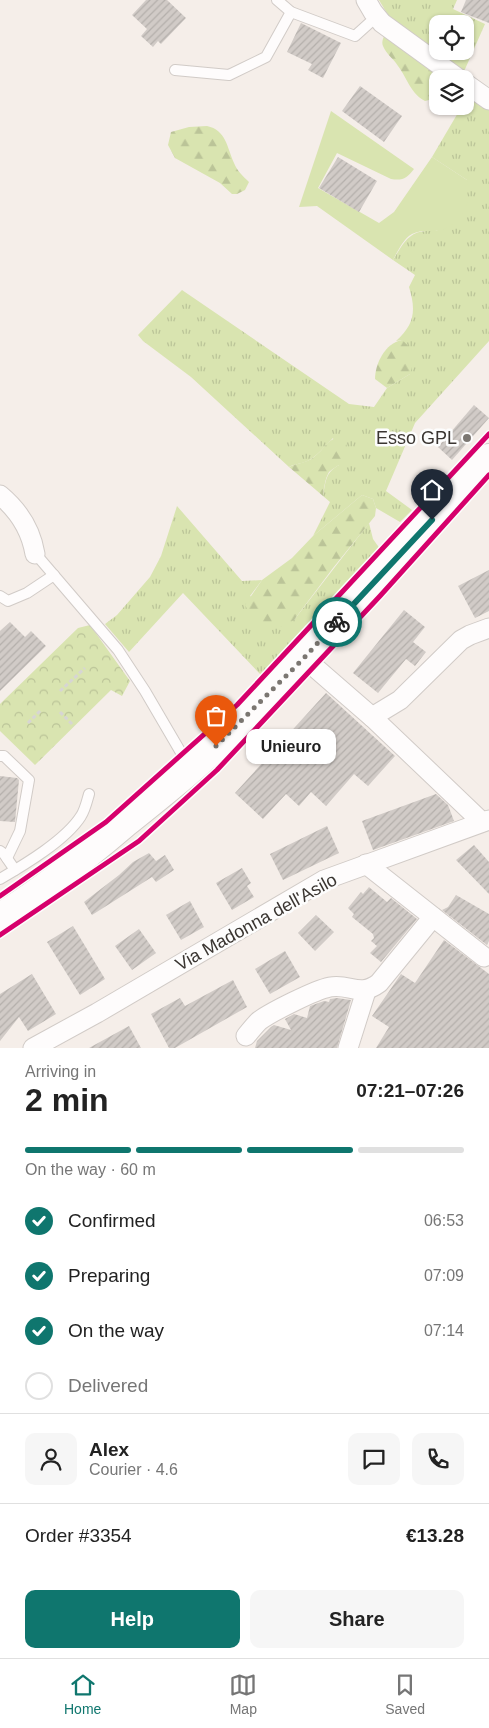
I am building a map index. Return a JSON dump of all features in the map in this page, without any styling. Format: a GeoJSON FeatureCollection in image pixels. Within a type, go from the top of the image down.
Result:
{"type":"FeatureCollection","features":[{"type":"Feature","properties":{"kind":"main road"},"geometry":{"type":"LineString","coordinates":[[0,917],[32,897],[76,864],[191,769],[229,734],[304,658],[489,458]]}},
{"type":"Feature","properties":{"kind":"street"},"geometry":{"type":"LineString","coordinates":[[366,0],[376,17],[447,70]]}},
{"type":"Feature","properties":{"kind":"street"},"geometry":{"type":"LineString","coordinates":[[474,89],[489,100]]}},
{"type":"Feature","properties":{"kind":"street"},"geometry":{"type":"LineString","coordinates":[[0,496],[21,516],[33,542],[34,552]]}},
{"type":"Feature","properties":{"kind":"street"},"geometry":{"type":"LineString","coordinates":[[372,717],[400,700],[461,640],[489,628]]}},
{"type":"Feature","properties":{"kind":"street"},"geometry":{"type":"LineString","coordinates":[[304,658],[486,821]]}},
{"type":"Feature","properties":{"kind":"street","name":"Via Madonna dell'Asilo"},"geometry":{"type":"LineString","coordinates":[[33,1048],[324,880],[486,821]]}},
{"type":"Feature","properties":{"kind":"street"},"geometry":{"type":"LineString","coordinates":[[366,864],[484,958]]}},
{"type":"Feature","properties":{"kind":"street"},"geometry":{"type":"LineString","coordinates":[[246,1036],[260,1021],[319,990],[332,987],[366,990],[379,983],[433,917]]}},
{"type":"Feature","properties":{"kind":"street"},"geometry":{"type":"LineString","coordinates":[[348,1048],[366,990]]}},
{"type":"Feature","properties":{"kind":"lane"},"geometry":{"type":"LineString","coordinates":[[276,0],[291,12],[355,36],[376,17]]}},
{"type":"Feature","properties":{"kind":"lane"},"geometry":{"type":"LineString","coordinates":[[175,70],[229,76],[266,58],[291,12]]}},
{"type":"Feature","properties":{"kind":"lane"},"geometry":{"type":"LineString","coordinates":[[34,552],[118,650],[145,691],[191,769]]}},
{"type":"Feature","properties":{"kind":"lane"},"geometry":{"type":"LineString","coordinates":[[3,602],[27,593],[54,575]]}},
{"type":"Feature","properties":{"kind":"lane"},"geometry":{"type":"LineString","coordinates":[[0,756],[4,756],[29,780],[20,831],[4,855],[16,870]]}},
{"type":"Feature","properties":{"kind":"lane"},"geometry":{"type":"LineString","coordinates":[[0,880],[68,832],[82,816],[89,794]]}},
{"type":"Feature","properties":{"kind":"path"},"geometry":{"type":"LineString","coordinates":[[60,691],[86,668]]}},
{"type":"Feature","properties":{"kind":"path"},"geometry":{"type":"LineString","coordinates":[[28,722],[40,711]]}},
{"type":"Feature","properties":{"kind":"path"},"geometry":{"type":"LineString","coordinates":[[60,712],[74,726]]}},
{"type":"Feature","properties":{"kind":"green space"},"geometry":{"type":"Polygon","coordinates":[[[379,0],[457,0],[453,9],[466,15],[429,15],[429,50],[391,20],[379,0]]]}},
{"type":"Feature","properties":{"kind":"green space"},"geometry":{"type":"Polygon","coordinates":[[[474,19],[485,24],[474,49],[474,19]]]}},
{"type":"Feature","properties":{"kind":"green space"},"geometry":{"type":"Polygon","coordinates":[[[387,31],[437,70],[429,70],[429,100],[425,101],[420,98],[413,90],[396,63],[386,52],[382,44],[387,31]]]}},
{"type":"Feature","properties":{"kind":"green space"},"geometry":{"type":"Polygon","coordinates":[[[442,60],[469,60],[465,70],[454,70],[442,60]]]}},
{"type":"Feature","properties":{"kind":"green space"},"geometry":{"type":"Polygon","coordinates":[[[474,101],[489,108],[489,341],[415,423],[386,491],[412,510],[400,522],[376,508],[373,499],[362,495],[313,536],[330,502],[323,496],[327,478],[331,471],[339,465],[333,438],[313,458],[289,467],[191,377],[143,341],[138,335],[182,290],[349,404],[374,407],[387,388],[410,374],[402,340],[396,341],[410,323],[413,303],[409,287],[415,275],[393,260],[410,237],[421,232],[437,231],[467,180],[432,157],[457,115],[474,115],[474,101]]]}},
{"type":"Feature","properties":{"kind":"green space"},"geometry":{"type":"Polygon","coordinates":[[[331,111],[414,169],[404,178],[399,180],[391,179],[337,153],[318,188],[379,223],[394,212],[432,157],[467,180],[467,204],[459,218],[445,229],[421,231],[412,234],[403,242],[393,260],[317,206],[299,207],[331,111]]]}},
{"type":"Feature","properties":{"kind":"green space"},"geometry":{"type":"Polygon","coordinates":[[[207,126],[218,131],[225,140],[235,166],[249,182],[245,190],[232,194],[220,183],[175,158],[168,145],[171,132],[189,127],[207,126]]]}},
{"type":"Feature","properties":{"kind":"green space"},"geometry":{"type":"Polygon","coordinates":[[[402,340],[412,351],[413,355],[410,374],[387,388],[375,379],[375,373],[379,361],[386,350],[391,345],[402,340]]]}},
{"type":"Feature","properties":{"kind":"green space"},"geometry":{"type":"Polygon","coordinates":[[[342,437],[347,448],[345,459],[329,472],[323,496],[289,467],[311,459],[330,441],[342,437]]]}},
{"type":"Feature","properties":{"kind":"green space"},"geometry":{"type":"Polygon","coordinates":[[[362,495],[373,499],[376,508],[375,516],[294,620],[280,627],[268,629],[254,621],[245,605],[262,580],[292,558],[313,536],[362,495]]]}},
{"type":"Feature","properties":{"kind":"green space"},"geometry":{"type":"Polygon","coordinates":[[[177,506],[242,581],[262,580],[250,596],[294,620],[369,523],[373,539],[380,549],[261,675],[183,593],[129,652],[105,624],[117,615],[150,577],[161,556],[177,506]]]}},
{"type":"Feature","properties":{"kind":"green space"},"geometry":{"type":"Polygon","coordinates":[[[90,625],[130,681],[122,696],[111,690],[35,765],[0,731],[0,704],[78,628],[90,625]]]}},
{"type":"Feature","properties":{"kind":"building"},"geometry":{"type":"Polygon","coordinates":[[[146,0],[167,0],[186,18],[161,44],[158,41],[153,47],[141,36],[147,29],[132,15],[146,0]]]}},
{"type":"Feature","properties":{"kind":"building"},"geometry":{"type":"Polygon","coordinates":[[[466,0],[489,0],[489,23],[474,17],[474,15],[461,12],[466,0]]]}},
{"type":"Feature","properties":{"kind":"building"},"geometry":{"type":"Polygon","coordinates":[[[301,23],[341,43],[323,78],[308,70],[312,64],[287,52],[301,23]]]}},
{"type":"Feature","properties":{"kind":"building"},"geometry":{"type":"Polygon","coordinates":[[[360,86],[402,116],[384,142],[342,111],[360,86]]]}},
{"type":"Feature","properties":{"kind":"building"},"geometry":{"type":"Polygon","coordinates":[[[338,157],[377,181],[359,212],[319,188],[338,157]]]}},
{"type":"Feature","properties":{"kind":"building"},"geometry":{"type":"Polygon","coordinates":[[[474,405],[489,418],[452,460],[438,447],[474,405]]]}},
{"type":"Feature","properties":{"kind":"building"},"geometry":{"type":"Polygon","coordinates":[[[489,570],[489,611],[475,618],[458,586],[489,570]]]}},
{"type":"Feature","properties":{"kind":"building"},"geometry":{"type":"Polygon","coordinates":[[[404,610],[425,627],[413,642],[426,652],[415,666],[406,659],[378,693],[353,673],[404,610]]]}},
{"type":"Feature","properties":{"kind":"building"},"geometry":{"type":"Polygon","coordinates":[[[10,622],[25,637],[31,631],[46,646],[0,691],[0,631],[10,622]]]}},
{"type":"Feature","properties":{"kind":"building"},"geometry":{"type":"Polygon","coordinates":[[[326,693],[395,756],[368,786],[354,774],[326,806],[311,792],[299,806],[286,794],[263,819],[235,793],[326,693]]]}},
{"type":"Feature","properties":{"kind":"building"},"geometry":{"type":"Polygon","coordinates":[[[0,776],[17,778],[19,780],[15,822],[0,821],[0,776]]]}},
{"type":"Feature","properties":{"kind":"building"},"geometry":{"type":"Polygon","coordinates":[[[436,794],[448,805],[454,821],[373,850],[362,821],[436,794]]]}},
{"type":"Feature","properties":{"kind":"building"},"geometry":{"type":"Polygon","coordinates":[[[327,826],[339,853],[283,880],[270,854],[327,826]]]}},
{"type":"Feature","properties":{"kind":"building"},"geometry":{"type":"Polygon","coordinates":[[[474,845],[489,862],[489,894],[456,860],[474,845]]]}},
{"type":"Feature","properties":{"kind":"building"},"geometry":{"type":"Polygon","coordinates":[[[149,853],[156,861],[165,855],[174,870],[156,882],[152,877],[92,915],[84,902],[133,862],[149,853]]]}},
{"type":"Feature","properties":{"kind":"building"},"geometry":{"type":"Polygon","coordinates":[[[242,868],[251,883],[247,886],[254,897],[232,910],[216,883],[242,868]]]}},
{"type":"Feature","properties":{"kind":"building"},"geometry":{"type":"Polygon","coordinates":[[[369,887],[387,902],[391,898],[417,919],[381,962],[370,953],[377,946],[371,941],[374,938],[373,934],[352,917],[354,914],[348,908],[361,892],[363,894],[369,887]]]}},
{"type":"Feature","properties":{"kind":"building"},"geometry":{"type":"Polygon","coordinates":[[[456,895],[489,914],[489,941],[487,945],[442,910],[448,907],[456,895]]]}},
{"type":"Feature","properties":{"kind":"building"},"geometry":{"type":"Polygon","coordinates":[[[190,901],[204,927],[181,940],[166,915],[190,901]]]}},
{"type":"Feature","properties":{"kind":"building"},"geometry":{"type":"Polygon","coordinates":[[[316,915],[334,932],[315,951],[298,933],[316,915]]]}},
{"type":"Feature","properties":{"kind":"building"},"geometry":{"type":"Polygon","coordinates":[[[73,926],[105,979],[80,995],[47,942],[73,926]]]}},
{"type":"Feature","properties":{"kind":"building"},"geometry":{"type":"Polygon","coordinates":[[[139,929],[156,953],[132,970],[115,946],[139,929]]]}},
{"type":"Feature","properties":{"kind":"building"},"geometry":{"type":"Polygon","coordinates":[[[444,940],[489,974],[489,1048],[376,1048],[389,1027],[372,1016],[401,974],[415,983],[444,940]]]}},
{"type":"Feature","properties":{"kind":"building"},"geometry":{"type":"Polygon","coordinates":[[[285,951],[300,977],[270,994],[255,969],[285,951]]]}},
{"type":"Feature","properties":{"kind":"building"},"geometry":{"type":"Polygon","coordinates":[[[32,974],[56,1014],[28,1031],[19,1017],[0,1041],[0,994],[32,974]]]}},
{"type":"Feature","properties":{"kind":"building"},"geometry":{"type":"Polygon","coordinates":[[[233,980],[247,1007],[175,1048],[169,1048],[151,1014],[180,998],[185,1006],[233,980]]]}},
{"type":"Feature","properties":{"kind":"building"},"geometry":{"type":"Polygon","coordinates":[[[330,999],[351,1000],[337,1048],[255,1048],[257,1041],[274,1025],[291,1030],[285,1019],[294,1014],[307,1018],[310,1006],[324,1001],[329,1002],[330,999]]]}},
{"type":"Feature","properties":{"kind":"building"},"geometry":{"type":"Polygon","coordinates":[[[129,1026],[141,1048],[89,1048],[129,1026]]]}},
{"type":"Feature","properties":{"kind":"cycle path"},"geometry":{"type":"LineString","coordinates":[[0,896],[106,822],[237,705],[489,434]]}},
{"type":"Feature","properties":{"kind":"cycle path"},"geometry":{"type":"LineString","coordinates":[[0,935],[139,841],[217,770],[380,596],[489,475]]}},
{"type":"Feature","properties":{"kind":"way so far"},"geometry":{"type":"LineString","coordinates":[[216,746],[304,658],[337,622]]}},
{"type":"Feature","properties":{"kind":"place","name":"Esso GPL"},"geometry":{"type":"Point","coordinates":[467,438]}},
{"type":"Feature","properties":{"kind":"place","name":"Unieuro"},"geometry":{"type":"Point","coordinates":[216,746]}},
{"type":"Feature","properties":{"kind":"route"},"geometry":{"type":"LineString","coordinates":[[337,622],[432,520]]}}]}
